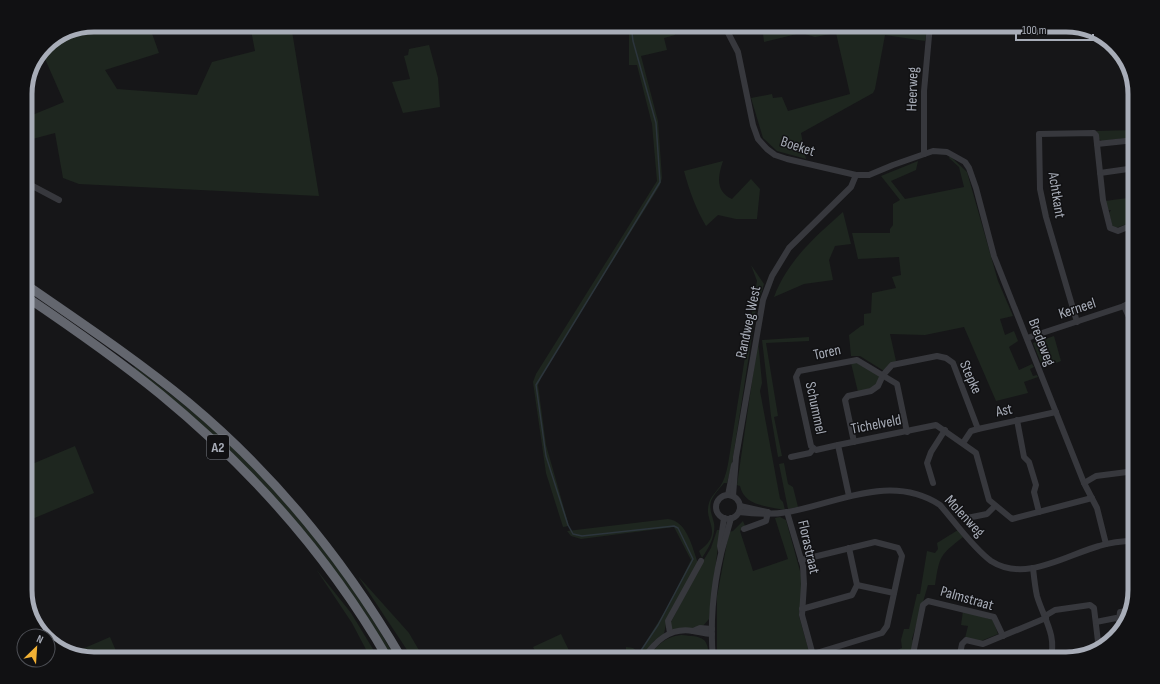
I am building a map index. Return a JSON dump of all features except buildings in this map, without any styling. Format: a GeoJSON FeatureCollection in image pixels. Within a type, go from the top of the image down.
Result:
{"type":"FeatureCollection","features":[{"type":"Feature","properties":{"kind":"highway","name":"A2"},"geometry":{"type":"LineString","coordinates":[[32,289],[166,385],[232,442],[273,484],[324,543],[369,605],[398,652]]}},
{"type":"Feature","properties":{"kind":"highway","name":"A2"},"geometry":{"type":"LineString","coordinates":[[32,301],[82,335],[159,394],[242,469],[284,515],[341,586],[383,652]]}},
{"type":"Feature","properties":{"kind":"street","name":"Boeket"},"geometry":{"type":"LineString","coordinates":[[728,32],[738,52],[753,125],[758,139],[775,155],[856,175],[869,175],[924,154]]}},
{"type":"Feature","properties":{"kind":"street","name":"Heerweg"},"geometry":{"type":"LineString","coordinates":[[924,154],[924,91],[929,32]]}},
{"type":"Feature","properties":{"kind":"street","name":"Achtkant"},"geometry":{"type":"LineString","coordinates":[[1077,322],[1046,217],[1040,189],[1039,134],[1094,133],[1096,135],[1097,144]]}},
{"type":"Feature","properties":{"kind":"street"},"geometry":{"type":"LineString","coordinates":[[1128,141],[1097,144],[1104,205],[1110,228],[1118,231],[1128,227]]}},
{"type":"Feature","properties":{"kind":"street","name":"Bredeweg"},"geometry":{"type":"LineString","coordinates":[[924,154],[933,151],[947,152],[959,158],[969,168],[994,256],[1084,483],[1097,508],[1106,544]]}},
{"type":"Feature","properties":{"kind":"street"},"geometry":{"type":"LineString","coordinates":[[1100,173],[1128,169]]}},
{"type":"Feature","properties":{"kind":"street","name":"Randweg West"},"geometry":{"type":"LineString","coordinates":[[731,495],[758,320],[763,300],[772,276],[789,248],[851,187],[856,175]]}},
{"type":"Feature","properties":{"kind":"street"},"geometry":{"type":"LineString","coordinates":[[32,186],[59,200]]}},
{"type":"Feature","properties":{"kind":"street","name":"Kerneel"},"geometry":{"type":"LineString","coordinates":[[1027,338],[1128,304]]}},
{"type":"Feature","properties":{"kind":"street"},"geometry":{"type":"LineString","coordinates":[[1124,306],[1128,315]]}},
{"type":"Feature","properties":{"kind":"street","name":"Stepke"},"geometry":{"type":"LineString","coordinates":[[883,375],[892,365],[938,356],[946,358],[953,363],[978,429]]}},
{"type":"Feature","properties":{"kind":"street","name":"Toren"},"geometry":{"type":"LineString","coordinates":[[797,373],[857,360],[897,384],[907,432]]}},
{"type":"Feature","properties":{"kind":"street","name":"Schummel"},"geometry":{"type":"LineString","coordinates":[[797,373],[796,377],[812,449]]}},
{"type":"Feature","properties":{"kind":"street"},"geometry":{"type":"LineString","coordinates":[[854,442],[845,400],[848,396],[871,391],[878,386],[883,375]]}},
{"type":"Feature","properties":{"kind":"street","name":"Ast"},"geometry":{"type":"LineString","coordinates":[[963,443],[971,431],[1056,412]]}},
{"type":"Feature","properties":{"kind":"street"},"geometry":{"type":"LineString","coordinates":[[1016,420],[1024,457],[1029,462],[1036,485],[1034,492],[1039,512]]}},
{"type":"Feature","properties":{"kind":"street","name":"Tichelveld"},"geometry":{"type":"LineString","coordinates":[[849,496],[838,445],[936,425],[976,452],[989,500],[995,506],[1015,519],[1092,498]]}},
{"type":"Feature","properties":{"kind":"street"},"geometry":{"type":"LineString","coordinates":[[934,483],[927,463],[931,452],[945,430]]}},
{"type":"Feature","properties":{"kind":"street","name":"Schummel"},"geometry":{"type":"LineString","coordinates":[[791,456],[810,453],[812,449],[838,445]]}},
{"type":"Feature","properties":{"kind":"street"},"geometry":{"type":"LineString","coordinates":[[1084,483],[1096,476],[1128,473]]}},
{"type":"Feature","properties":{"kind":"street","name":"Molenweg"},"geometry":{"type":"LineString","coordinates":[[740,509],[774,514],[849,496],[898,490],[930,499],[940,505],[976,547],[992,562],[1009,568],[1033,568],[1106,544]]}},
{"type":"Feature","properties":{"kind":"street"},"geometry":{"type":"LineString","coordinates":[[712,652],[712,631],[721,552],[720,546],[727,518],[740,509],[738,500],[731,495],[721,498],[717,505],[718,512],[727,518]]}},
{"type":"Feature","properties":{"kind":"street"},"geometry":{"type":"LineString","coordinates":[[967,518],[987,514],[995,506]]}},
{"type":"Feature","properties":{"kind":"street","name":"Florastraat"},"geometry":{"type":"LineString","coordinates":[[787,512],[802,560],[804,584],[802,608],[813,652]]}},
{"type":"Feature","properties":{"kind":"street"},"geometry":{"type":"LineString","coordinates":[[744,529],[766,521],[768,513]]}},
{"type":"Feature","properties":{"kind":"street"},"geometry":{"type":"LineString","coordinates":[[1106,544],[1128,541]]}},
{"type":"Feature","properties":{"kind":"street"},"geometry":{"type":"LineString","coordinates":[[802,560],[875,542],[898,548],[902,556],[887,626],[882,633],[826,652]]}},
{"type":"Feature","properties":{"kind":"street"},"geometry":{"type":"LineString","coordinates":[[802,608],[852,595],[857,585],[849,548]]}},
{"type":"Feature","properties":{"kind":"street"},"geometry":{"type":"LineString","coordinates":[[670,633],[668,621],[701,561]]}},
{"type":"Feature","properties":{"kind":"street"},"geometry":{"type":"LineString","coordinates":[[1033,568],[1037,596],[1051,634],[1051,652]]}},
{"type":"Feature","properties":{"kind":"street"},"geometry":{"type":"LineString","coordinates":[[857,585],[894,593]]}},
{"type":"Feature","properties":{"kind":"street","name":"Palmstraat"},"geometry":{"type":"LineString","coordinates":[[913,652],[923,605],[928,601],[994,617],[1003,636]]}},
{"type":"Feature","properties":{"kind":"street"},"geometry":{"type":"LineString","coordinates":[[960,652],[962,644],[966,640],[983,644],[1046,617],[1055,610],[1090,605],[1094,608],[1098,643]]}},
{"type":"Feature","properties":{"kind":"street"},"geometry":{"type":"LineString","coordinates":[[1096,622],[1116,618],[1119,620],[1120,612],[1124,611]]}},
{"type":"Feature","properties":{"kind":"street"},"geometry":{"type":"LineString","coordinates":[[649,652],[660,638],[670,633],[677,631],[693,631],[700,628],[712,631]]}},
{"type":"Feature","properties":{"kind":"shaded area"},"geometry":{"type":"Polygon","coordinates":[[[94,32],[152,32],[159,53],[105,70],[117,89],[197,95],[212,62],[255,51],[251,32],[292,32],[319,196],[79,184],[63,178],[55,133],[32,139],[32,115],[64,102],[44,57],[53,47],[74,35],[94,32]]]}},
{"type":"Feature","properties":{"kind":"shaded area"},"geometry":{"type":"Polygon","coordinates":[[[674,32],[675,35],[664,38],[667,50],[641,56],[658,121],[662,178],[660,185],[543,373],[538,385],[546,445],[569,526],[563,527],[546,473],[533,382],[536,374],[657,181],[652,124],[637,65],[629,65],[629,34],[617,33],[674,32]]]}},
{"type":"Feature","properties":{"kind":"shaded area"},"geometry":{"type":"Polygon","coordinates":[[[763,32],[927,32],[925,41],[885,35],[873,93],[801,133],[806,159],[777,151],[763,138],[751,98],[772,94],[773,98],[782,97],[788,111],[850,94],[836,33],[815,37],[801,33],[764,42],[763,32]]]}},
{"type":"Feature","properties":{"kind":"shaded area"},"geometry":{"type":"Polygon","coordinates":[[[429,45],[438,78],[440,107],[403,113],[392,82],[410,79],[404,56],[408,55],[409,49],[429,45]]]}},
{"type":"Feature","properties":{"kind":"shaded area"},"geometry":{"type":"Polygon","coordinates":[[[1128,130],[1128,138],[1102,141],[1099,139],[1099,134],[1096,131],[1128,130]]]}},
{"type":"Feature","properties":{"kind":"shaded area"},"geometry":{"type":"Polygon","coordinates":[[[950,156],[967,172],[998,281],[1013,316],[1000,319],[1005,335],[1014,331],[1018,341],[1009,347],[1019,370],[1032,364],[1034,367],[1030,369],[1033,376],[1037,375],[1038,377],[1024,382],[1028,393],[996,401],[964,327],[925,335],[890,334],[896,361],[884,371],[860,356],[851,356],[849,335],[864,325],[864,314],[871,313],[872,293],[896,288],[892,277],[901,275],[899,257],[858,259],[852,233],[890,233],[890,229],[893,225],[893,204],[900,200],[881,176],[918,161],[916,170],[891,181],[905,199],[964,187],[959,167],[949,158],[950,156]]]}},
{"type":"Feature","properties":{"kind":"shaded area"},"geometry":{"type":"Polygon","coordinates":[[[723,161],[719,183],[723,192],[727,196],[732,199],[751,179],[760,189],[757,219],[736,219],[718,215],[706,226],[693,199],[684,171],[723,161]]]}},
{"type":"Feature","properties":{"kind":"shaded area"},"geometry":{"type":"Polygon","coordinates":[[[1128,198],[1128,224],[1113,229],[1109,213],[1111,210],[1107,210],[1105,201],[1128,198]]]}},
{"type":"Feature","properties":{"kind":"shaded area"},"geometry":{"type":"Polygon","coordinates":[[[843,212],[851,244],[835,246],[829,260],[833,280],[804,284],[774,297],[787,272],[803,250],[843,212]]]}},
{"type":"Feature","properties":{"kind":"shaded area"},"geometry":{"type":"Polygon","coordinates":[[[751,265],[764,284],[756,310],[732,464],[727,483],[724,483],[715,494],[710,504],[714,523],[714,532],[709,546],[702,558],[699,551],[707,544],[711,538],[712,532],[708,510],[709,503],[725,477],[730,452],[757,281],[751,265]]]}},
{"type":"Feature","properties":{"kind":"shaded area"},"geometry":{"type":"Polygon","coordinates":[[[1054,336],[1061,361],[1043,368],[1033,343],[1054,336]]]}},
{"type":"Feature","properties":{"kind":"shaded area"},"geometry":{"type":"Polygon","coordinates":[[[809,337],[809,341],[766,343],[778,416],[774,417],[782,456],[778,457],[771,416],[762,340],[809,337]]]}},
{"type":"Feature","properties":{"kind":"shaded area"},"geometry":{"type":"Polygon","coordinates":[[[758,340],[762,383],[760,391],[780,499],[783,502],[785,510],[764,506],[751,501],[746,498],[742,493],[740,486],[737,485],[758,340]]]}},
{"type":"Feature","properties":{"kind":"shaded area"},"geometry":{"type":"Polygon","coordinates":[[[856,362],[881,376],[874,388],[858,392],[851,363],[856,362]]]}},
{"type":"Feature","properties":{"kind":"shaded area"},"geometry":{"type":"Polygon","coordinates":[[[134,366],[186,406],[235,450],[280,497],[302,522],[343,576],[380,631],[392,652],[385,652],[292,519],[135,370],[134,366]]]}},
{"type":"Feature","properties":{"kind":"shaded area"},"geometry":{"type":"Polygon","coordinates":[[[75,446],[94,493],[32,519],[32,464],[75,446]]]}},
{"type":"Feature","properties":{"kind":"shaded area"},"geometry":{"type":"Polygon","coordinates":[[[784,463],[788,484],[793,487],[798,507],[788,509],[779,464],[784,463]]]}},
{"type":"Feature","properties":{"kind":"shaded area"},"geometry":{"type":"Polygon","coordinates":[[[780,517],[786,520],[803,582],[799,616],[809,652],[717,652],[717,596],[729,532],[733,531],[743,521],[745,526],[740,531],[753,571],[788,559],[775,518],[780,517]]]}},
{"type":"Feature","properties":{"kind":"shaded area"},"geometry":{"type":"Polygon","coordinates":[[[668,519],[680,524],[688,536],[698,563],[666,624],[664,634],[654,641],[645,652],[640,652],[667,608],[691,560],[674,527],[581,539],[571,536],[567,531],[668,519]]]}},
{"type":"Feature","properties":{"kind":"shaded area"},"geometry":{"type":"Polygon","coordinates":[[[717,530],[720,530],[709,619],[702,627],[671,629],[670,624],[711,548],[717,530]]]}},
{"type":"Feature","properties":{"kind":"shaded area"},"geometry":{"type":"Polygon","coordinates":[[[958,530],[963,537],[949,548],[942,557],[938,568],[935,585],[928,585],[912,639],[914,642],[912,652],[895,652],[902,648],[901,640],[904,629],[909,629],[917,594],[920,594],[927,551],[935,553],[938,549],[937,543],[958,530]]]}},
{"type":"Feature","properties":{"kind":"shaded area"},"geometry":{"type":"Polygon","coordinates":[[[316,569],[351,613],[375,652],[367,652],[352,623],[316,569]]]}},
{"type":"Feature","properties":{"kind":"shaded area"},"geometry":{"type":"Polygon","coordinates":[[[358,576],[409,633],[420,652],[408,652],[358,576]]]}},
{"type":"Feature","properties":{"kind":"shaded area"},"geometry":{"type":"Polygon","coordinates":[[[963,611],[993,620],[998,634],[981,641],[965,638],[968,626],[961,625],[963,611]]]}},
{"type":"Feature","properties":{"kind":"shaded area"},"geometry":{"type":"Polygon","coordinates":[[[561,634],[570,652],[536,652],[533,647],[561,634]]]}},
{"type":"Feature","properties":{"kind":"shaded area"},"geometry":{"type":"Polygon","coordinates":[[[681,635],[699,637],[706,642],[708,652],[652,652],[665,640],[681,635]]]}},
{"type":"Feature","properties":{"kind":"shaded area"},"geometry":{"type":"Polygon","coordinates":[[[110,637],[116,652],[94,652],[80,650],[110,637]]]}},
{"type":"Feature","properties":{"kind":"shaded area"},"geometry":{"type":"Polygon","coordinates":[[[626,647],[633,648],[638,652],[626,651],[626,647]]]}},
{"type":"Feature","properties":{"kind":"waterway"},"geometry":{"type":"LineString","coordinates":[[632,32],[633,41],[656,123],[660,182],[536,385],[546,456],[568,525],[573,534],[582,536],[674,526],[678,528],[693,559],[658,625],[640,652]]}}]}
